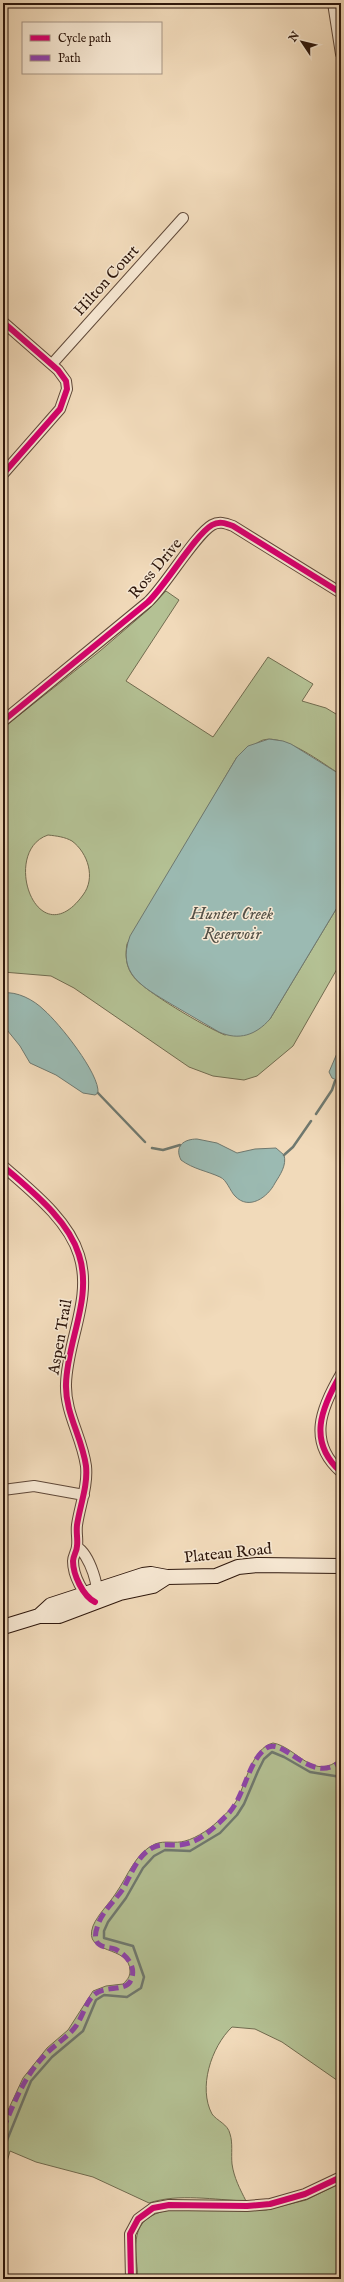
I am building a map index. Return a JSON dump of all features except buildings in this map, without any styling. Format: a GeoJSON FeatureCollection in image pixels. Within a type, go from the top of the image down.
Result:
{"type":"FeatureCollection","features":[{"type":"Feature","properties":{"kind":"street"},"geometry":{"type":"LineString","coordinates":[[333,3],[341,54]]}},
{"type":"Feature","properties":{"kind":"street","name":"Hilton Court"},"geometry":{"type":"LineString","coordinates":[[52,364],[183,218]]}},
{"type":"Feature","properties":{"kind":"street"},"geometry":{"type":"LineString","coordinates":[[3,322],[52,364],[62,375],[67,389],[64,402],[55,416],[3,474]]}},
{"type":"Feature","properties":{"kind":"street","name":"Ross Drive"},"geometry":{"type":"LineString","coordinates":[[3,721],[148,602],[165,584],[200,537],[212,525],[225,523],[233,526],[341,593]]}},
{"type":"Feature","properties":{"kind":"street","name":"Aspen Trail"},"geometry":{"type":"LineString","coordinates":[[3,1166],[63,1225],[79,1255],[84,1279],[66,1383],[68,1408],[81,1444],[86,1465],[84,1495],[77,1525],[77,1548],[73,1561],[84,1593]]}},
{"type":"Feature","properties":{"kind":"street"},"geometry":{"type":"LineString","coordinates":[[341,1374],[326,1402],[320,1429],[326,1454],[341,1472]]}},
{"type":"Feature","properties":{"kind":"street"},"geometry":{"type":"LineString","coordinates":[[3,1490],[34,1486],[84,1495]]}},
{"type":"Feature","properties":{"kind":"street"},"geometry":{"type":"LineString","coordinates":[[77,1548],[85,1555],[97,1595]]}},
{"type":"Feature","properties":{"kind":"street","name":"Plateau Road"},"geometry":{"type":"LineString","coordinates":[[39,1616],[51,1605],[84,1593],[97,1595],[127,1592],[154,1586],[167,1577],[216,1576],[238,1567],[257,1565],[341,1566]]}},
{"type":"Feature","properties":{"kind":"street","name":"Plateau Road"},"geometry":{"type":"LineString","coordinates":[[3,1627],[39,1616],[59,1616],[97,1595]]}},
{"type":"Feature","properties":{"kind":"street"},"geometry":{"type":"LineString","coordinates":[[131,2279],[130,2234],[138,2219],[153,2208],[169,2205],[247,2206],[270,2204],[305,2194],[341,2177]]}},
{"type":"Feature","properties":{"kind":"green space"},"geometry":{"type":"Polygon","coordinates":[[[166,591],[179,600],[126,681],[213,737],[268,657],[313,684],[302,701],[326,708],[341,717],[341,775],[314,757],[292,745],[272,739],[260,741],[237,757],[127,944],[127,965],[133,976],[139,982],[161,999],[204,1025],[225,1035],[270,1019],[341,901],[341,962],[293,1046],[257,1076],[244,1080],[213,1076],[189,1067],[74,988],[51,976],[3,972],[3,728],[100,651],[149,609],[166,591]],[[48,835],[34,845],[27,860],[26,878],[30,895],[39,908],[51,914],[66,911],[83,895],[89,881],[89,874],[86,859],[78,846],[72,841],[61,837],[48,835]]]}},
{"type":"Feature","properties":{"kind":"green space"},"geometry":{"type":"Polygon","coordinates":[[[273,1743],[282,1746],[314,1765],[322,1767],[331,1765],[341,1758],[341,2083],[282,2042],[255,2029],[232,2027],[225,2035],[218,2045],[209,2068],[206,2092],[208,2104],[212,2114],[225,2125],[229,2131],[231,2137],[234,2174],[246,2201],[172,2198],[149,2203],[93,2177],[36,2162],[10,2151],[3,2176],[3,2121],[23,2078],[47,2048],[68,2030],[93,1991],[106,1986],[123,1984],[129,1975],[130,1971],[128,1963],[123,1957],[94,1942],[91,1935],[93,1926],[98,1917],[116,1893],[137,1859],[148,1848],[159,1843],[190,1840],[200,1835],[228,1812],[237,1800],[250,1767],[255,1759],[266,1746],[273,1743]]]}},
{"type":"Feature","properties":{"kind":"green space"},"geometry":{"type":"Polygon","coordinates":[[[341,2183],[341,2279],[138,2279],[136,2255],[137,2235],[140,2227],[146,2220],[156,2214],[169,2210],[266,2210],[306,2200],[341,2183]]]}},
{"type":"Feature","properties":{"kind":"water","name":"Hunter Creek Reservoir"},"geometry":{"type":"Polygon","coordinates":[[[269,739],[291,744],[341,775],[341,901],[270,1019],[265,1025],[253,1033],[233,1036],[219,1032],[151,992],[142,985],[129,970],[127,949],[130,936],[237,757],[248,746],[269,739]]]}},
{"type":"Feature","properties":{"kind":"water"},"geometry":{"type":"Polygon","coordinates":[[[3,993],[14,993],[25,997],[40,1006],[51,1017],[86,1062],[93,1074],[98,1093],[95,1095],[83,1093],[56,1075],[30,1063],[20,1046],[3,1025],[3,993]]]}},
{"type":"Feature","properties":{"kind":"water"},"geometry":{"type":"Polygon","coordinates":[[[341,1044],[341,1082],[332,1078],[329,1072],[341,1044]]]}},
{"type":"Feature","properties":{"kind":"water"},"geometry":{"type":"Polygon","coordinates":[[[197,1139],[217,1143],[237,1153],[255,1149],[276,1148],[284,1155],[284,1166],[279,1177],[268,1193],[258,1200],[246,1202],[235,1196],[222,1178],[190,1166],[181,1160],[179,1151],[182,1144],[188,1140],[197,1139]]]}},
{"type":"Feature","properties":{"kind":"waterway"},"geometry":{"type":"LineString","coordinates":[[316,1114],[332,1090],[335,1081]]}},
{"type":"Feature","properties":{"kind":"waterway"},"geometry":{"type":"LineString","coordinates":[[98,1093],[145,1142]]}},
{"type":"Feature","properties":{"kind":"waterway"},"geometry":{"type":"LineString","coordinates":[[284,1155],[293,1147],[311,1121]]}},
{"type":"Feature","properties":{"kind":"waterway"},"geometry":{"type":"LineString","coordinates":[[152,1148],[163,1150],[180,1145]]}},
{"type":"Feature","properties":{"kind":"waterway"},"geometry":{"type":"LineString","coordinates":[[3,2150],[31,2081],[52,2057],[83,2031],[96,2000],[104,1995],[127,1997],[141,1988],[144,1977],[133,1946],[104,1938],[104,1931],[108,1922],[126,1898],[143,1868],[154,1856],[165,1850],[190,1851],[220,1833],[237,1815],[244,1804],[264,1759],[272,1752],[310,1772],[341,1777]]}},
{"type":"Feature","properties":{"kind":"marked path"},"geometry":{"type":"LineString","coordinates":[[3,2129],[25,2081],[44,2056],[76,2026],[92,1997],[104,1990],[123,1987],[130,1982],[133,1972],[130,1962],[124,1955],[115,1949],[103,1947],[98,1944],[95,1935],[101,1917],[123,1889],[142,1856],[156,1846],[181,1845],[197,1840],[213,1828],[232,1809],[242,1791],[249,1772],[265,1749],[272,1746],[280,1748],[309,1765],[319,1768],[330,1767],[341,1761]]}},
{"type":"Feature","properties":{"kind":"cycle path"},"geometry":{"type":"LineString","coordinates":[[3,322],[58,370],[66,381],[67,389],[60,409],[3,474]]}},
{"type":"Feature","properties":{"kind":"cycle path"},"geometry":{"type":"LineString","coordinates":[[3,721],[148,602],[197,539],[205,530],[217,523],[233,526],[341,593]]}},
{"type":"Feature","properties":{"kind":"cycle path"},"geometry":{"type":"LineString","coordinates":[[3,1166],[36,1195],[57,1217],[74,1242],[83,1271],[81,1303],[67,1368],[66,1395],[86,1466],[85,1488],[77,1525],[77,1543],[73,1559],[73,1567],[77,1579],[86,1595],[95,1602]]}},
{"type":"Feature","properties":{"kind":"cycle path"},"geometry":{"type":"LineString","coordinates":[[341,1374],[328,1399],[323,1412],[321,1424],[321,1437],[324,1449],[330,1461],[341,1472]]}},
{"type":"Feature","properties":{"kind":"cycle path"},"geometry":{"type":"LineString","coordinates":[[131,2279],[130,2234],[138,2219],[153,2208],[169,2205],[247,2206],[270,2204],[305,2194],[341,2177]]}}]}
